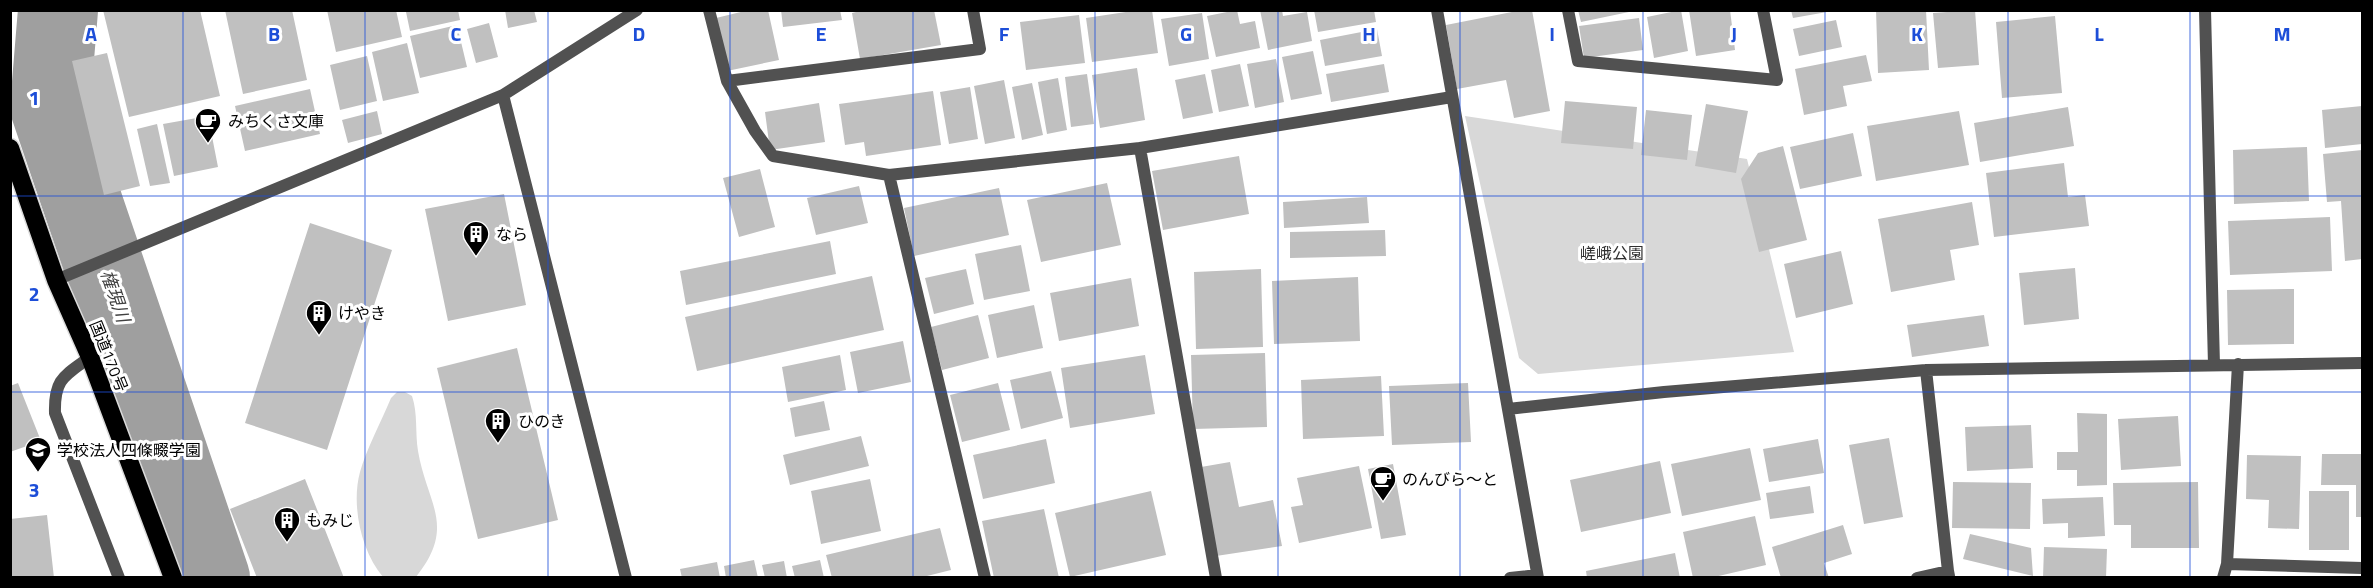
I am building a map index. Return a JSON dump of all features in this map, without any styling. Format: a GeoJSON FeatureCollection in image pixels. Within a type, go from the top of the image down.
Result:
{"type":"FeatureCollection","features":[{"type":"Feature","properties":{"kind":"highway","name":"国道170号"},"geometry":{"type":"LineString","coordinates":[[10,148],[56,280],[90,357],[173,578]]}},
{"type":"Feature","properties":{"kind":"street"},"geometry":{"type":"LineString","coordinates":[[56,280],[129,252],[503,95],[638,10]]}},
{"type":"Feature","properties":{"kind":"street"},"geometry":{"type":"LineString","coordinates":[[709,10],[727,81],[755,131],[773,156],[889,176],[1140,148],[1452,97]]}},
{"type":"Feature","properties":{"kind":"street"},"geometry":{"type":"LineString","coordinates":[[727,81],[980,49],[973,10]]}},
{"type":"Feature","properties":{"kind":"street"},"geometry":{"type":"LineString","coordinates":[[1437,10],[1538,576],[1510,578]]}},
{"type":"Feature","properties":{"kind":"street"},"geometry":{"type":"LineString","coordinates":[[1568,10],[1578,61],[1777,80],[1763,10]]}},
{"type":"Feature","properties":{"kind":"street"},"geometry":{"type":"LineString","coordinates":[[2205,10],[2214,365]]}},
{"type":"Feature","properties":{"kind":"street"},"geometry":{"type":"LineString","coordinates":[[503,95],[626,578]]}},
{"type":"Feature","properties":{"kind":"street"},"geometry":{"type":"LineString","coordinates":[[1140,148],[1216,578]]}},
{"type":"Feature","properties":{"kind":"street"},"geometry":{"type":"LineString","coordinates":[[889,176],[985,578]]}},
{"type":"Feature","properties":{"kind":"street"},"geometry":{"type":"LineString","coordinates":[[90,357],[62,378],[54,393],[55,413],[119,578]]}},
{"type":"Feature","properties":{"kind":"street"},"geometry":{"type":"LineString","coordinates":[[1508,409],[1664,392],[1926,370],[2362,363]]}},
{"type":"Feature","properties":{"kind":"street"},"geometry":{"type":"LineString","coordinates":[[2223,578],[2227,564],[2238,364]]}},
{"type":"Feature","properties":{"kind":"street"},"geometry":{"type":"LineString","coordinates":[[1917,578],[1949,574],[1926,370]]}},
{"type":"Feature","properties":{"kind":"street"},"geometry":{"type":"LineString","coordinates":[[2227,564],[2362,568]]}},
{"type":"Feature","properties":{"kind":"green space","name":"嵯峨公園"},"geometry":{"type":"Polygon","coordinates":[[[1465,116],[1747,159],[1794,352],[1538,374],[1519,358],[1465,116]]]}},
{"type":"Feature","properties":{"kind":"green space"},"geometry":{"type":"Polygon","coordinates":[[[397,392],[405,392],[412,396],[418,451],[436,515],[435,543],[416,577],[383,577],[369,554],[358,513],[360,472],[391,398],[397,392]]]}},
{"type":"Feature","properties":{"kind":"building"},"geometry":{"type":"Polygon","coordinates":[[[103,10],[200,10],[220,96],[129,117],[103,10]]]}},
{"type":"Feature","properties":{"kind":"building"},"geometry":{"type":"Polygon","coordinates":[[[225,10],[292,10],[307,80],[243,94],[225,10]]]}},
{"type":"Feature","properties":{"kind":"building"},"geometry":{"type":"Polygon","coordinates":[[[327,10],[396,10],[402,37],[336,52],[327,10]]]}},
{"type":"Feature","properties":{"kind":"building"},"geometry":{"type":"Polygon","coordinates":[[[458,10],[460,20],[410,31],[406,12],[458,10]]]}},
{"type":"Feature","properties":{"kind":"building"},"geometry":{"type":"Polygon","coordinates":[[[505,10],[534,10],[537,22],[508,28],[505,10]]]}},
{"type":"Feature","properties":{"kind":"building"},"geometry":{"type":"Polygon","coordinates":[[[749,10],[768,10],[779,60],[727,71],[716,18],[749,10]]]}},
{"type":"Feature","properties":{"kind":"building"},"geometry":{"type":"Polygon","coordinates":[[[781,10],[840,10],[842,20],[783,27],[781,10]]]}},
{"type":"Feature","properties":{"kind":"building"},"geometry":{"type":"Polygon","coordinates":[[[864,10],[934,10],[941,45],[860,59],[852,13],[864,10]]]}},
{"type":"Feature","properties":{"kind":"building"},"geometry":{"type":"Polygon","coordinates":[[[1152,10],[1158,53],[1092,62],[1086,18],[1152,10]]]}},
{"type":"Feature","properties":{"kind":"building"},"geometry":{"type":"Polygon","coordinates":[[[1237,10],[1240,24],[1255,21],[1260,48],[1216,57],[1207,16],[1237,10]]]}},
{"type":"Feature","properties":{"kind":"building"},"geometry":{"type":"Polygon","coordinates":[[[1260,10],[1282,10],[1283,16],[1307,12],[1312,41],[1268,50],[1260,10]]]}},
{"type":"Feature","properties":{"kind":"building"},"geometry":{"type":"Polygon","coordinates":[[[1314,10],[1374,10],[1376,22],[1318,32],[1314,10]]]}},
{"type":"Feature","properties":{"kind":"building"},"geometry":{"type":"Polygon","coordinates":[[[1532,10],[1550,111],[1514,118],[1506,80],[1457,89],[1446,25],[1532,10]]]}},
{"type":"Feature","properties":{"kind":"building"},"geometry":{"type":"Polygon","coordinates":[[[1578,10],[1629,10],[1629,12],[1581,22],[1578,10]]]}},
{"type":"Feature","properties":{"kind":"building"},"geometry":{"type":"Polygon","coordinates":[[[1681,10],[1688,51],[1654,58],[1647,17],[1681,10]]]}},
{"type":"Feature","properties":{"kind":"building"},"geometry":{"type":"Polygon","coordinates":[[[1689,10],[1730,10],[1735,50],[1696,56],[1689,10]]]}},
{"type":"Feature","properties":{"kind":"building"},"geometry":{"type":"Polygon","coordinates":[[[1791,10],[1826,10],[1827,12],[1793,18],[1791,10]]]}},
{"type":"Feature","properties":{"kind":"building"},"geometry":{"type":"Polygon","coordinates":[[[1876,10],[1926,10],[1929,70],[1878,73],[1876,10]]]}},
{"type":"Feature","properties":{"kind":"building"},"geometry":{"type":"Polygon","coordinates":[[[1975,10],[1979,65],[1938,68],[1933,13],[1975,10]]]}},
{"type":"Feature","properties":{"kind":"building"},"geometry":{"type":"Polygon","coordinates":[[[1202,13],[1209,59],[1169,66],[1161,19],[1202,13]]]}},
{"type":"Feature","properties":{"kind":"building"},"geometry":{"type":"Polygon","coordinates":[[[1079,15],[1085,63],[1026,70],[1020,22],[1079,15]]]}},
{"type":"Feature","properties":{"kind":"building"},"geometry":{"type":"Polygon","coordinates":[[[2055,16],[2062,93],[2002,98],[1996,22],[2055,16]]]}},
{"type":"Feature","properties":{"kind":"building"},"geometry":{"type":"Polygon","coordinates":[[[1639,18],[1643,50],[1584,58],[1579,26],[1639,18]]]}},
{"type":"Feature","properties":{"kind":"building"},"geometry":{"type":"Polygon","coordinates":[[[1836,20],[1842,47],[1799,56],[1793,29],[1836,20]]]}},
{"type":"Feature","properties":{"kind":"building"},"geometry":{"type":"Polygon","coordinates":[[[489,23],[498,57],[476,63],[467,29],[489,23]]]}},
{"type":"Feature","properties":{"kind":"building"},"geometry":{"type":"Polygon","coordinates":[[[457,25],[467,67],[420,78],[410,36],[457,25]]]}},
{"type":"Feature","properties":{"kind":"building"},"geometry":{"type":"Polygon","coordinates":[[[1377,29],[1382,56],[1325,66],[1320,40],[1377,29]]]}},
{"type":"Feature","properties":{"kind":"building"},"geometry":{"type":"Polygon","coordinates":[[[407,43],[419,93],[383,101],[372,52],[407,43]]]}},
{"type":"Feature","properties":{"kind":"building"},"geometry":{"type":"Polygon","coordinates":[[[1313,51],[1322,94],[1291,100],[1282,57],[1313,51]]]}},
{"type":"Feature","properties":{"kind":"building"},"geometry":{"type":"Polygon","coordinates":[[[107,53],[140,186],[104,195],[72,61],[107,53]]]}},
{"type":"Feature","properties":{"kind":"building"},"geometry":{"type":"Polygon","coordinates":[[[1866,55],[1872,81],[1843,86],[1847,106],[1804,115],[1795,69],[1866,55]]]}},
{"type":"Feature","properties":{"kind":"building"},"geometry":{"type":"Polygon","coordinates":[[[367,56],[377,101],[340,110],[330,65],[367,56]]]}},
{"type":"Feature","properties":{"kind":"building"},"geometry":{"type":"Polygon","coordinates":[[[1276,59],[1284,102],[1255,108],[1247,64],[1276,59]]]}},
{"type":"Feature","properties":{"kind":"building"},"geometry":{"type":"Polygon","coordinates":[[[1240,64],[1249,106],[1219,112],[1211,70],[1240,64]]]}},
{"type":"Feature","properties":{"kind":"building"},"geometry":{"type":"Polygon","coordinates":[[[1384,64],[1389,92],[1331,102],[1326,74],[1384,64]]]}},
{"type":"Feature","properties":{"kind":"building"},"geometry":{"type":"Polygon","coordinates":[[[1137,68],[1145,120],[1100,128],[1092,75],[1137,68]]]}},
{"type":"Feature","properties":{"kind":"building"},"geometry":{"type":"Polygon","coordinates":[[[1087,74],[1094,124],[1071,127],[1065,77],[1087,74]]]}},
{"type":"Feature","properties":{"kind":"building"},"geometry":{"type":"Polygon","coordinates":[[[1205,74],[1213,113],[1183,119],[1175,80],[1205,74]]]}},
{"type":"Feature","properties":{"kind":"building"},"geometry":{"type":"Polygon","coordinates":[[[1058,78],[1067,130],[1047,134],[1038,82],[1058,78]]]}},
{"type":"Feature","properties":{"kind":"building"},"geometry":{"type":"Polygon","coordinates":[[[1004,80],[1015,138],[985,144],[974,86],[1004,80]]]}},
{"type":"Feature","properties":{"kind":"building"},"geometry":{"type":"Polygon","coordinates":[[[1032,83],[1043,135],[1022,140],[1012,87],[1032,83]]]}},
{"type":"Feature","properties":{"kind":"building"},"geometry":{"type":"Polygon","coordinates":[[[970,87],[978,139],[949,144],[940,92],[970,87]]]}},
{"type":"Feature","properties":{"kind":"building"},"geometry":{"type":"Polygon","coordinates":[[[310,89],[320,134],[245,151],[235,106],[310,89]]]}},
{"type":"Feature","properties":{"kind":"building"},"geometry":{"type":"Polygon","coordinates":[[[933,91],[941,145],[866,156],[864,142],[845,145],[839,104],[933,91]]]}},
{"type":"Feature","properties":{"kind":"building"},"geometry":{"type":"Polygon","coordinates":[[[1565,101],[1637,107],[1633,149],[1561,143],[1565,101]]]}},
{"type":"Feature","properties":{"kind":"building"},"geometry":{"type":"Polygon","coordinates":[[[819,103],[825,142],[770,150],[765,112],[819,103]]]}},
{"type":"Feature","properties":{"kind":"building"},"geometry":{"type":"Polygon","coordinates":[[[1706,104],[1748,111],[1736,173],[1695,166],[1706,104]]]}},
{"type":"Feature","properties":{"kind":"building"},"geometry":{"type":"Polygon","coordinates":[[[2362,106],[2362,144],[2325,148],[2322,110],[2362,106]]]}},
{"type":"Feature","properties":{"kind":"building"},"geometry":{"type":"Polygon","coordinates":[[[2068,107],[2074,146],[1980,162],[1974,123],[2068,107]]]}},
{"type":"Feature","properties":{"kind":"building"},"geometry":{"type":"Polygon","coordinates":[[[1646,110],[1692,115],[1687,160],[1641,155],[1646,110]]]}},
{"type":"Feature","properties":{"kind":"building"},"geometry":{"type":"Polygon","coordinates":[[[377,111],[382,134],[348,143],[342,120],[377,111]]]}},
{"type":"Feature","properties":{"kind":"building"},"geometry":{"type":"Polygon","coordinates":[[[1959,111],[1969,165],[1876,181],[1867,126],[1959,111]]]}},
{"type":"Feature","properties":{"kind":"building"},"geometry":{"type":"Polygon","coordinates":[[[208,116],[218,167],[174,176],[163,124],[208,116]]]}},
{"type":"Feature","properties":{"kind":"building"},"geometry":{"type":"Polygon","coordinates":[[[157,124],[170,183],[150,186],[137,129],[157,124]]]}},
{"type":"Feature","properties":{"kind":"building"},"geometry":{"type":"Polygon","coordinates":[[[1853,133],[1862,176],[1800,189],[1790,147],[1853,133]]]}},
{"type":"Feature","properties":{"kind":"building"},"geometry":{"type":"Polygon","coordinates":[[[1783,146],[1807,240],[1759,252],[1741,179],[1758,153],[1783,146]]]}},
{"type":"Feature","properties":{"kind":"building"},"geometry":{"type":"Polygon","coordinates":[[[2307,147],[2309,201],[2234,204],[2233,150],[2307,147]]]}},
{"type":"Feature","properties":{"kind":"building"},"geometry":{"type":"Polygon","coordinates":[[[2362,150],[2362,259],[2345,261],[2341,201],[2327,202],[2323,154],[2362,150]]]}},
{"type":"Feature","properties":{"kind":"building"},"geometry":{"type":"Polygon","coordinates":[[[1239,156],[1249,214],[1163,230],[1152,171],[1239,156]]]}},
{"type":"Feature","properties":{"kind":"building"},"geometry":{"type":"Polygon","coordinates":[[[2064,163],[2068,197],[2085,195],[2089,226],[1994,237],[1986,173],[2064,163]]]}},
{"type":"Feature","properties":{"kind":"building"},"geometry":{"type":"Polygon","coordinates":[[[760,169],[775,227],[739,237],[723,178],[760,169]]]}},
{"type":"Feature","properties":{"kind":"building"},"geometry":{"type":"Polygon","coordinates":[[[1107,183],[1121,245],[1041,262],[1027,200],[1107,183]]]}},
{"type":"Feature","properties":{"kind":"building"},"geometry":{"type":"Polygon","coordinates":[[[859,186],[868,223],[816,235],[807,198],[859,186]]]}},
{"type":"Feature","properties":{"kind":"building"},"geometry":{"type":"Polygon","coordinates":[[[999,188],[1009,235],[914,256],[904,208],[999,188]]]}},
{"type":"Feature","properties":{"kind":"building","name":"なら"},"geometry":{"type":"Polygon","coordinates":[[[504,194],[526,305],[448,321],[425,209],[504,194]]]}},
{"type":"Feature","properties":{"kind":"building"},"geometry":{"type":"Polygon","coordinates":[[[1367,197],[1369,223],[1284,228],[1283,202],[1367,197]]]}},
{"type":"Feature","properties":{"kind":"building"},"geometry":{"type":"Polygon","coordinates":[[[1972,202],[1979,245],[1950,250],[1955,280],[1891,292],[1878,219],[1972,202]]]}},
{"type":"Feature","properties":{"kind":"building"},"geometry":{"type":"Polygon","coordinates":[[[2330,217],[2332,271],[2230,275],[2228,221],[2330,217]]]}},
{"type":"Feature","properties":{"kind":"building","name":"けやき"},"geometry":{"type":"Polygon","coordinates":[[[310,223],[392,250],[327,450],[245,423],[310,223]]]}},
{"type":"Feature","properties":{"kind":"building"},"geometry":{"type":"Polygon","coordinates":[[[1385,230],[1386,256],[1290,258],[1290,232],[1385,230]]]}},
{"type":"Feature","properties":{"kind":"building"},"geometry":{"type":"Polygon","coordinates":[[[830,241],[836,274],[686,305],[680,271],[830,241]]]}},
{"type":"Feature","properties":{"kind":"building"},"geometry":{"type":"Polygon","coordinates":[[[1021,245],[1030,291],[984,300],[975,254],[1021,245]]]}},
{"type":"Feature","properties":{"kind":"building"},"geometry":{"type":"Polygon","coordinates":[[[1841,251],[1853,304],[1796,318],[1784,264],[1841,251]]]}},
{"type":"Feature","properties":{"kind":"building"},"geometry":{"type":"Polygon","coordinates":[[[2075,268],[2079,319],[2024,325],[2019,273],[2075,268]]]}},
{"type":"Feature","properties":{"kind":"building"},"geometry":{"type":"Polygon","coordinates":[[[966,269],[974,304],[934,314],[925,278],[966,269]]]}},
{"type":"Feature","properties":{"kind":"building"},"geometry":{"type":"Polygon","coordinates":[[[1261,269],[1263,347],[1196,349],[1194,272],[1261,269]]]}},
{"type":"Feature","properties":{"kind":"building"},"geometry":{"type":"Polygon","coordinates":[[[872,276],[884,330],[697,371],[685,317],[872,276]]]}},
{"type":"Feature","properties":{"kind":"building"},"geometry":{"type":"Polygon","coordinates":[[[1358,277],[1360,341],[1274,344],[1272,281],[1358,277]]]}},
{"type":"Feature","properties":{"kind":"building"},"geometry":{"type":"Polygon","coordinates":[[[1131,278],[1139,326],[1059,341],[1050,293],[1131,278]]]}},
{"type":"Feature","properties":{"kind":"building"},"geometry":{"type":"Polygon","coordinates":[[[2294,289],[2294,344],[2228,345],[2227,290],[2294,289]]]}},
{"type":"Feature","properties":{"kind":"building"},"geometry":{"type":"Polygon","coordinates":[[[1034,305],[1043,348],[997,358],[988,315],[1034,305]]]}},
{"type":"Feature","properties":{"kind":"building"},"geometry":{"type":"Polygon","coordinates":[[[978,315],[989,358],[942,370],[931,327],[978,315]]]}},
{"type":"Feature","properties":{"kind":"building"},"geometry":{"type":"Polygon","coordinates":[[[1984,315],[1989,346],[1912,357],[1907,325],[1984,315]]]}},
{"type":"Feature","properties":{"kind":"building"},"geometry":{"type":"Polygon","coordinates":[[[903,341],[911,382],[858,393],[850,352],[903,341]]]}},
{"type":"Feature","properties":{"kind":"building","name":"ひのき"},"geometry":{"type":"Polygon","coordinates":[[[517,348],[558,520],[478,539],[437,368],[517,348]]]}},
{"type":"Feature","properties":{"kind":"building"},"geometry":{"type":"Polygon","coordinates":[[[1265,353],[1267,427],[1193,429],[1191,355],[1265,353]]]}},
{"type":"Feature","properties":{"kind":"building"},"geometry":{"type":"Polygon","coordinates":[[[840,355],[846,390],[788,402],[782,367],[840,355]]]}},
{"type":"Feature","properties":{"kind":"building"},"geometry":{"type":"Polygon","coordinates":[[[1145,355],[1155,414],[1070,428],[1061,368],[1145,355]]]}},
{"type":"Feature","properties":{"kind":"building"},"geometry":{"type":"Polygon","coordinates":[[[1051,371],[1063,418],[1021,429],[1010,380],[1051,371]]]}},
{"type":"Feature","properties":{"kind":"building"},"geometry":{"type":"Polygon","coordinates":[[[1381,376],[1384,436],[1303,439],[1301,380],[1381,376]]]}},
{"type":"Feature","properties":{"kind":"building"},"geometry":{"type":"Polygon","coordinates":[[[18,383],[41,441],[10,452],[10,386],[18,383]]]}},
{"type":"Feature","properties":{"kind":"building"},"geometry":{"type":"Polygon","coordinates":[[[998,383],[1010,430],[962,442],[950,395],[998,383]]]}},
{"type":"Feature","properties":{"kind":"building"},"geometry":{"type":"Polygon","coordinates":[[[1468,383],[1471,442],[1392,445],[1389,386],[1468,383]]]}},
{"type":"Feature","properties":{"kind":"building"},"geometry":{"type":"Polygon","coordinates":[[[824,401],[830,430],[795,437],[790,408],[824,401]]]}},
{"type":"Feature","properties":{"kind":"building"},"geometry":{"type":"Polygon","coordinates":[[[2077,413],[2107,414],[2107,485],[2077,486],[2077,470],[2057,470],[2057,452],[2078,452],[2077,413]]]}},
{"type":"Feature","properties":{"kind":"building"},"geometry":{"type":"Polygon","coordinates":[[[2178,416],[2181,466],[2121,470],[2118,419],[2178,416]]]}},
{"type":"Feature","properties":{"kind":"building"},"geometry":{"type":"Polygon","coordinates":[[[2031,425],[2033,468],[1967,471],[1965,427],[2031,425]]]}},
{"type":"Feature","properties":{"kind":"building"},"geometry":{"type":"Polygon","coordinates":[[[861,436],[869,466],[790,485],[783,455],[861,436]]]}},
{"type":"Feature","properties":{"kind":"building"},"geometry":{"type":"Polygon","coordinates":[[[1889,438],[1903,517],[1864,524],[1849,445],[1889,438]]]}},
{"type":"Feature","properties":{"kind":"building"},"geometry":{"type":"Polygon","coordinates":[[[1046,439],[1055,483],[983,499],[973,455],[1046,439]]]}},
{"type":"Feature","properties":{"kind":"building"},"geometry":{"type":"Polygon","coordinates":[[[1818,439],[1824,473],[1769,482],[1763,449],[1818,439]]]}},
{"type":"Feature","properties":{"kind":"building"},"geometry":{"type":"Polygon","coordinates":[[[1750,448],[1761,500],[1682,516],[1671,464],[1750,448]]]}},
{"type":"Feature","properties":{"kind":"building"},"geometry":{"type":"Polygon","coordinates":[[[2322,454],[2362,454],[2362,517],[2356,517],[2356,485],[2321,485],[2322,454]]]}},
{"type":"Feature","properties":{"kind":"building"},"geometry":{"type":"Polygon","coordinates":[[[2247,455],[2301,456],[2299,529],[2268,528],[2269,500],[2246,499],[2247,455]]]}},
{"type":"Feature","properties":{"kind":"building"},"geometry":{"type":"Polygon","coordinates":[[[1660,461],[1671,513],[1581,532],[1570,480],[1660,461]]]}},
{"type":"Feature","properties":{"kind":"building"},"geometry":{"type":"Polygon","coordinates":[[[1230,462],[1239,507],[1273,500],[1282,546],[1216,556],[1201,467],[1230,462]]]}},
{"type":"Feature","properties":{"kind":"building"},"geometry":{"type":"Polygon","coordinates":[[[1393,464],[1406,535],[1381,539],[1368,469],[1393,464]]]}},
{"type":"Feature","properties":{"kind":"building"},"geometry":{"type":"Polygon","coordinates":[[[1359,466],[1372,528],[1299,543],[1291,507],[1303,505],[1297,478],[1359,466]]]}},
{"type":"Feature","properties":{"kind":"building","name":"もみじ"},"geometry":{"type":"Polygon","coordinates":[[[305,479],[344,578],[257,578],[230,509],[305,479]]]}},
{"type":"Feature","properties":{"kind":"building"},"geometry":{"type":"Polygon","coordinates":[[[870,479],[881,531],[821,544],[811,491],[870,479]]]}},
{"type":"Feature","properties":{"kind":"building"},"geometry":{"type":"Polygon","coordinates":[[[1953,482],[2031,483],[2030,529],[1952,528],[1953,482]]]}},
{"type":"Feature","properties":{"kind":"building"},"geometry":{"type":"Polygon","coordinates":[[[2198,482],[2199,548],[2131,548],[2131,525],[2114,525],[2113,483],[2198,482]]]}},
{"type":"Feature","properties":{"kind":"building"},"geometry":{"type":"Polygon","coordinates":[[[1810,486],[1814,513],[1770,519],[1766,493],[1810,486]]]}},
{"type":"Feature","properties":{"kind":"building"},"geometry":{"type":"Polygon","coordinates":[[[1151,491],[1166,555],[1070,577],[1055,513],[1151,491]]]}},
{"type":"Feature","properties":{"kind":"building"},"geometry":{"type":"Polygon","coordinates":[[[2309,491],[2349,491],[2349,550],[2309,550],[2309,491]]]}},
{"type":"Feature","properties":{"kind":"building"},"geometry":{"type":"Polygon","coordinates":[[[2103,497],[2105,536],[2068,538],[2068,523],[2043,524],[2042,499],[2103,497]]]}},
{"type":"Feature","properties":{"kind":"building"},"geometry":{"type":"Polygon","coordinates":[[[1044,509],[1059,578],[994,578],[982,521],[1044,509]]]}},
{"type":"Feature","properties":{"kind":"building"},"geometry":{"type":"Polygon","coordinates":[[[47,515],[54,578],[10,578],[10,519],[47,515]]]}},
{"type":"Feature","properties":{"kind":"building"},"geometry":{"type":"Polygon","coordinates":[[[1755,516],[1766,565],[1710,578],[1693,578],[1683,532],[1755,516]]]}},
{"type":"Feature","properties":{"kind":"building"},"geometry":{"type":"Polygon","coordinates":[[[1843,525],[1852,554],[1824,563],[1829,578],[1781,578],[1772,547],[1843,525]]]}},
{"type":"Feature","properties":{"kind":"building"},"geometry":{"type":"Polygon","coordinates":[[[940,528],[951,570],[919,578],[832,578],[826,555],[940,528]]]}},
{"type":"Feature","properties":{"kind":"building"},"geometry":{"type":"Polygon","coordinates":[[[1970,534],[2031,548],[2033,576],[1963,559],[1970,534]]]}},
{"type":"Feature","properties":{"kind":"building"},"geometry":{"type":"Polygon","coordinates":[[[2044,547],[2107,549],[2106,578],[2043,578],[2044,547]]]}},
{"type":"Feature","properties":{"kind":"building"},"geometry":{"type":"Polygon","coordinates":[[[1675,553],[1680,578],[1587,578],[1586,571],[1675,553]]]}},
{"type":"Feature","properties":{"kind":"building"},"geometry":{"type":"Polygon","coordinates":[[[754,560],[758,578],[726,578],[724,566],[754,560]]]}},
{"type":"Feature","properties":{"kind":"building"},"geometry":{"type":"Polygon","coordinates":[[[820,560],[824,578],[795,578],[792,566],[820,560]]]}},
{"type":"Feature","properties":{"kind":"building"},"geometry":{"type":"Polygon","coordinates":[[[784,561],[787,578],[765,578],[762,565],[784,561]]]}},
{"type":"Feature","properties":{"kind":"building"},"geometry":{"type":"Polygon","coordinates":[[[717,562],[720,578],[682,578],[680,569],[717,562]]]}},
{"type":"Feature","properties":{"kind":"waterway","name":"権現川"},"geometry":{"type":"LineString","coordinates":[[58,10],[50,107],[210,578]]}},
{"type":"Feature","properties":{"kind":"place","name":"みちくさ文庫"},"geometry":{"type":"Point","coordinates":[208,144]}},
{"type":"Feature","properties":{"kind":"place","name":"なら"},"geometry":{"type":"Point","coordinates":[476,257]}},
{"type":"Feature","properties":{"kind":"place","name":"けやき"},"geometry":{"type":"Point","coordinates":[319,336]}},
{"type":"Feature","properties":{"kind":"place","name":"ひのき"},"geometry":{"type":"Point","coordinates":[498,444]}},
{"type":"Feature","properties":{"kind":"place","name":"学校法人四條畷学園"},"geometry":{"type":"Point","coordinates":[38,473]}},
{"type":"Feature","properties":{"kind":"place","name":"のんびら～と"},"geometry":{"type":"Point","coordinates":[1383,502]}},
{"type":"Feature","properties":{"kind":"place","name":"もみじ"},"geometry":{"type":"Point","coordinates":[287,543]}}]}
